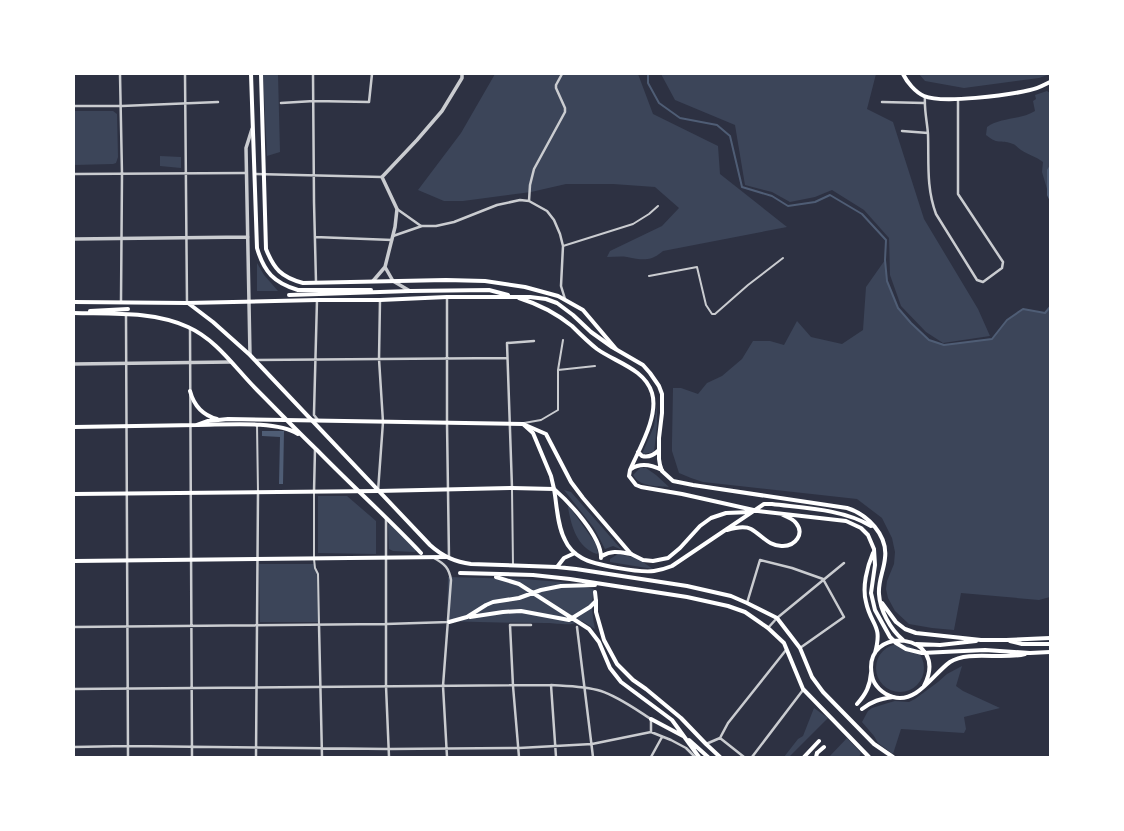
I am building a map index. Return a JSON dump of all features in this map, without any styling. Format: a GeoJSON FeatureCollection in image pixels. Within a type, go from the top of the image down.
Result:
{"type":"FeatureCollection","features":[{"type":"Feature","properties":{"kind":"main road"},"geometry":{"type":"LineString","coordinates":[[251,74],[257,248],[264,267],[279,282],[298,290],[410,291]]}},
{"type":"Feature","properties":{"kind":"main road"},"geometry":{"type":"LineString","coordinates":[[261,74],[266,249],[271,262],[279,272],[290,279],[303,283],[373,280],[446,280],[485,281],[525,287],[558,296],[583,310],[616,349]]}},
{"type":"Feature","properties":{"kind":"main road"},"geometry":{"type":"LineString","coordinates":[[903,74],[916,90],[925,96],[958,99],[1014,94],[1032,90],[1050,82]]}},
{"type":"Feature","properties":{"kind":"main road"},"geometry":{"type":"LineString","coordinates":[[289,295],[489,290],[534,303],[557,315],[596,348],[635,370],[648,385],[652,393],[654,403],[653,418],[630,470],[629,476],[636,485],[758,511],[836,520],[857,525],[868,535],[874,553],[875,565],[871,593],[875,610],[893,640],[903,648],[913,652],[922,653],[985,650],[1030,653],[1050,652]]}},
{"type":"Feature","properties":{"kind":"main road"},"geometry":{"type":"LineString","coordinates":[[74,302],[187,303],[380,300],[447,297],[530,297],[546,299],[563,307],[591,332],[643,365],[659,386],[663,403],[659,450],[659,459],[662,471]]}},
{"type":"Feature","properties":{"kind":"main road"},"geometry":{"type":"LineString","coordinates":[[187,303],[213,322],[250,355],[322,433],[430,545],[448,558],[461,563],[471,564],[557,567],[687,586],[732,596],[777,618],[800,648],[812,677],[823,692],[874,744],[893,757]]}},
{"type":"Feature","properties":{"kind":"main road"},"geometry":{"type":"LineString","coordinates":[[74,312],[128,309]]}},
{"type":"Feature","properties":{"kind":"main road"},"geometry":{"type":"LineString","coordinates":[[74,312],[151,317],[177,322],[190,327],[208,339],[315,449],[386,516],[421,552]]}},
{"type":"Feature","properties":{"kind":"main road"},"geometry":{"type":"LineString","coordinates":[[190,391],[192,400],[203,413],[219,419]]}},
{"type":"Feature","properties":{"kind":"main road"},"geometry":{"type":"LineString","coordinates":[[197,425],[228,418],[523,424],[546,434],[572,482],[598,516],[631,554]]}},
{"type":"Feature","properties":{"kind":"main road"},"geometry":{"type":"LineString","coordinates":[[523,424],[533,433],[551,476],[562,535],[574,553],[581,558],[596,564],[654,571],[672,566],[760,505],[768,504],[837,513],[857,518],[876,529]]}},
{"type":"Feature","properties":{"kind":"main road"},"geometry":{"type":"LineString","coordinates":[[74,427],[257,425],[281,427],[294,431],[304,437]]}},
{"type":"Feature","properties":{"kind":"main road"},"geometry":{"type":"LineString","coordinates":[[638,452],[642,456],[646,457],[659,450]]}},
{"type":"Feature","properties":{"kind":"main road"},"geometry":{"type":"LineString","coordinates":[[630,470],[639,465],[647,465],[655,467],[669,478],[677,482],[847,508],[859,513],[876,529],[882,539],[886,553],[880,584],[880,601],[883,611],[894,631],[903,640],[921,648],[926,655],[929,671],[924,686]]}},
{"type":"Feature","properties":{"kind":"main road"},"geometry":{"type":"LineString","coordinates":[[74,494],[314,492],[512,488],[554,489],[570,503],[590,531],[598,543],[601,557],[609,552],[616,551],[631,554],[643,560],[653,561],[668,558],[680,548],[700,526],[711,518],[726,513],[758,511]]}},
{"type":"Feature","properties":{"kind":"main road"},"geometry":{"type":"LineString","coordinates":[[723,531],[738,528],[750,529],[774,545],[791,545],[797,540],[798,537],[798,524],[779,513]]}},
{"type":"Feature","properties":{"kind":"main road"},"geometry":{"type":"LineString","coordinates":[[557,567],[564,558],[574,553]]}},
{"type":"Feature","properties":{"kind":"main road"},"geometry":{"type":"LineString","coordinates":[[857,704],[869,686],[871,668],[878,642],[877,631],[865,596],[866,579],[874,553]]}},
{"type":"Feature","properties":{"kind":"main road"},"geometry":{"type":"LineString","coordinates":[[74,561],[448,558]]}},
{"type":"Feature","properties":{"kind":"main road"},"geometry":{"type":"LineString","coordinates":[[460,573],[533,575],[570,579],[682,596],[728,606],[745,612],[768,628],[784,643],[803,689],[869,757]]}},
{"type":"Feature","properties":{"kind":"main road"},"geometry":{"type":"LineString","coordinates":[[490,575],[520,584],[562,613],[586,626],[595,636],[610,668],[621,682],[672,720],[697,756]]}},
{"type":"Feature","properties":{"kind":"main road"},"geometry":{"type":"LineString","coordinates":[[467,617],[493,602],[519,598],[541,590],[582,584],[615,586]]}},
{"type":"Feature","properties":{"kind":"main road"},"geometry":{"type":"LineString","coordinates":[[595,592],[596,612],[604,640],[617,664],[633,680],[646,688],[681,718],[720,757]]}},
{"type":"Feature","properties":{"kind":"main road"},"geometry":{"type":"LineString","coordinates":[[449,622],[467,617],[497,612],[521,611],[571,620],[596,601]]}},
{"type":"Feature","properties":{"kind":"main road"},"geometry":{"type":"LineString","coordinates":[[880,601],[896,622],[910,631],[923,634],[981,640],[1050,638]]}},
{"type":"Feature","properties":{"kind":"main road"},"geometry":{"type":"LineString","coordinates":[[873,659],[877,651],[884,644],[903,640]]}},
{"type":"Feature","properties":{"kind":"main road"},"geometry":{"type":"LineString","coordinates":[[914,644],[940,645],[981,640]]}},
{"type":"Feature","properties":{"kind":"main road"},"geometry":{"type":"LineString","coordinates":[[1006,640],[1032,645],[1050,644]]}},
{"type":"Feature","properties":{"kind":"main road"},"geometry":{"type":"LineString","coordinates":[[862,709],[875,700],[893,697],[908,697],[914,694],[950,662],[956,659],[971,656],[1013,657],[1030,653]]}},
{"type":"Feature","properties":{"kind":"main road"},"geometry":{"type":"LineString","coordinates":[[871,668],[872,678],[877,686],[884,693],[893,697]]}},
{"type":"Feature","properties":{"kind":"main road"},"geometry":{"type":"LineString","coordinates":[[651,719],[695,744],[708,757]]}},
{"type":"Feature","properties":{"kind":"main road"},"geometry":{"type":"LineString","coordinates":[[803,757],[819,741]]}},
{"type":"Feature","properties":{"kind":"main road"},"geometry":{"type":"LineString","coordinates":[[815,756],[824,747]]}},
{"type":"Feature","properties":{"kind":"street"},"geometry":{"type":"LineString","coordinates":[[120,74],[122,106],[121,302]]}},
{"type":"Feature","properties":{"kind":"street"},"geometry":{"type":"LineString","coordinates":[[185,74],[187,303]]}},
{"type":"Feature","properties":{"kind":"street"},"geometry":{"type":"LineString","coordinates":[[314,74],[316,282]]}},
{"type":"Feature","properties":{"kind":"street"},"geometry":{"type":"LineString","coordinates":[[281,103],[314,101],[369,102],[372,74]]}},
{"type":"Feature","properties":{"kind":"street"},"geometry":{"type":"LineString","coordinates":[[255,174],[382,178],[442,111],[462,78],[462,74]]}},
{"type":"Feature","properties":{"kind":"street"},"geometry":{"type":"LineString","coordinates":[[529,201],[530,185],[534,169],[565,112],[565,108],[556,88],[562,74]]}},
{"type":"Feature","properties":{"kind":"street"},"geometry":{"type":"LineString","coordinates":[[925,96],[924,103],[928,133],[930,193],[933,206],[936,214],[977,280],[983,282],[1002,268],[1003,262],[958,194],[958,99]]}},
{"type":"Feature","properties":{"kind":"street"},"geometry":{"type":"LineString","coordinates":[[74,106],[122,106],[218,102]]}},
{"type":"Feature","properties":{"kind":"street"},"geometry":{"type":"LineString","coordinates":[[882,102],[924,103]]}},
{"type":"Feature","properties":{"kind":"street"},"geometry":{"type":"LineString","coordinates":[[250,355],[246,148],[253,126]]}},
{"type":"Feature","properties":{"kind":"street"},"geometry":{"type":"LineString","coordinates":[[902,131],[928,133]]}},
{"type":"Feature","properties":{"kind":"street"},"geometry":{"type":"LineString","coordinates":[[74,174],[246,173]]}},
{"type":"Feature","properties":{"kind":"street"},"geometry":{"type":"LineString","coordinates":[[373,280],[385,267],[396,226],[397,209],[382,178]]}},
{"type":"Feature","properties":{"kind":"street"},"geometry":{"type":"LineString","coordinates":[[315,237],[392,238],[422,226],[436,226],[454,222],[497,205],[520,200],[529,201],[541,207],[554,220],[563,246],[561,282],[565,299]]}},
{"type":"Feature","properties":{"kind":"street"},"geometry":{"type":"LineString","coordinates":[[563,246],[633,224],[649,214],[658,206]]}},
{"type":"Feature","properties":{"kind":"street"},"geometry":{"type":"LineString","coordinates":[[397,209],[422,226]]}},
{"type":"Feature","properties":{"kind":"street"},"geometry":{"type":"LineString","coordinates":[[74,239],[248,237]]}},
{"type":"Feature","properties":{"kind":"street"},"geometry":{"type":"LineString","coordinates":[[650,276],[696,267],[706,305],[712,314],[715,314],[748,285],[783,258]]}},
{"type":"Feature","properties":{"kind":"street"},"geometry":{"type":"LineString","coordinates":[[385,267],[393,281],[410,291]]}},
{"type":"Feature","properties":{"kind":"street"},"geometry":{"type":"LineString","coordinates":[[447,297],[446,358],[448,558]]}},
{"type":"Feature","properties":{"kind":"street"},"geometry":{"type":"LineString","coordinates":[[317,300],[314,412],[317,420],[383,422]]}},
{"type":"Feature","properties":{"kind":"street"},"geometry":{"type":"LineString","coordinates":[[378,491],[383,422],[379,359],[380,300]]}},
{"type":"Feature","properties":{"kind":"street"},"geometry":{"type":"LineString","coordinates":[[126,315],[128,757]]}},
{"type":"Feature","properties":{"kind":"street"},"geometry":{"type":"LineString","coordinates":[[190,327],[192,757]]}},
{"type":"Feature","properties":{"kind":"street"},"geometry":{"type":"LineString","coordinates":[[523,424],[541,420],[558,410],[558,370],[563,340]]}},
{"type":"Feature","properties":{"kind":"street"},"geometry":{"type":"LineString","coordinates":[[513,566],[507,343],[534,341]]}},
{"type":"Feature","properties":{"kind":"street"},"geometry":{"type":"LineString","coordinates":[[254,360],[507,358]]}},
{"type":"Feature","properties":{"kind":"street"},"geometry":{"type":"LineString","coordinates":[[74,364],[231,362]]}},
{"type":"Feature","properties":{"kind":"street"},"geometry":{"type":"LineString","coordinates":[[558,370],[595,366]]}},
{"type":"Feature","properties":{"kind":"street"},"geometry":{"type":"LineString","coordinates":[[322,433],[321,426],[323,421]]}},
{"type":"Feature","properties":{"kind":"street"},"geometry":{"type":"LineString","coordinates":[[256,757],[258,492],[257,425]]}},
{"type":"Feature","properties":{"kind":"street"},"geometry":{"type":"LineString","coordinates":[[315,449],[314,559],[315,568],[318,574],[322,757]]}},
{"type":"Feature","properties":{"kind":"street"},"geometry":{"type":"LineString","coordinates":[[386,516],[386,686],[389,757]]}},
{"type":"Feature","properties":{"kind":"street"},"geometry":{"type":"LineString","coordinates":[[433,558],[445,565],[450,572],[451,580],[449,622],[445,652],[444,686],[447,757]]}},
{"type":"Feature","properties":{"kind":"street"},"geometry":{"type":"LineString","coordinates":[[747,603],[760,560],[792,568],[824,579],[844,617],[800,648]]}},
{"type":"Feature","properties":{"kind":"street"},"geometry":{"type":"LineString","coordinates":[[768,628],[777,618],[844,563]]}},
{"type":"Feature","properties":{"kind":"street"},"geometry":{"type":"LineString","coordinates":[[74,627],[449,622]]}},
{"type":"Feature","properties":{"kind":"street"},"geometry":{"type":"LineString","coordinates":[[519,757],[510,625],[531,625]]}},
{"type":"Feature","properties":{"kind":"street"},"geometry":{"type":"LineString","coordinates":[[577,627],[593,757]]}},
{"type":"Feature","properties":{"kind":"street"},"geometry":{"type":"LineString","coordinates":[[706,744],[720,738],[728,723],[786,650]]}},
{"type":"Feature","properties":{"kind":"street"},"geometry":{"type":"LineString","coordinates":[[551,685],[556,757]]}},
{"type":"Feature","properties":{"kind":"street"},"geometry":{"type":"LineString","coordinates":[[74,689],[551,685],[585,687],[614,697],[651,719],[651,732]]}},
{"type":"Feature","properties":{"kind":"street"},"geometry":{"type":"LineString","coordinates":[[752,757],[803,689]]}},
{"type":"Feature","properties":{"kind":"street"},"geometry":{"type":"LineString","coordinates":[[74,747],[127,746],[388,749],[519,748],[592,744],[651,732],[671,740],[697,756]]}},
{"type":"Feature","properties":{"kind":"street"},"geometry":{"type":"LineString","coordinates":[[652,757],[662,737]]}},
{"type":"Feature","properties":{"kind":"street"},"geometry":{"type":"LineString","coordinates":[[720,738],[744,757]]}},
{"type":"Feature","properties":{"kind":"shaded area"},"geometry":{"type":"Polygon","coordinates":[[[263,74],[278,74],[280,152],[267,156],[263,74]]]}},
{"type":"Feature","properties":{"kind":"shaded area"},"geometry":{"type":"Polygon","coordinates":[[[495,74],[638,74],[653,114],[718,146],[720,174],[787,227],[663,251],[650,259],[607,257],[610,251],[662,226],[679,208],[655,187],[613,184],[566,184],[531,192],[463,201],[444,201],[418,190],[461,133],[495,74]]]}},
{"type":"Feature","properties":{"kind":"shaded area"},"geometry":{"type":"Polygon","coordinates":[[[661,74],[876,74],[867,109],[893,122],[924,219],[978,309],[990,336],[943,343],[926,332],[901,306],[890,275],[889,238],[864,210],[832,190],[815,197],[790,202],[772,192],[745,185],[735,125],[675,100],[661,74]]]}},
{"type":"Feature","properties":{"kind":"shaded area"},"geometry":{"type":"Polygon","coordinates":[[[919,74],[1050,74],[1039,78],[964,88],[925,81],[919,74]]]}},
{"type":"Feature","properties":{"kind":"shaded area"},"geometry":{"type":"Polygon","coordinates":[[[1047,91],[1050,93],[1050,199],[1042,172],[1043,162],[1021,150],[1014,144],[997,141],[986,135],[987,127],[993,124],[1024,116],[1035,111],[1033,101],[1036,99],[1035,95],[1047,91]]]}},
{"type":"Feature","properties":{"kind":"shaded area"},"geometry":{"type":"Polygon","coordinates":[[[74,111],[113,111],[117,114],[118,157],[116,163],[74,165],[74,111]]]}},
{"type":"Feature","properties":{"kind":"shaded area"},"geometry":{"type":"Polygon","coordinates":[[[160,156],[181,157],[181,168],[160,166],[160,156]]]}},
{"type":"Feature","properties":{"kind":"shaded area"},"geometry":{"type":"Polygon","coordinates":[[[885,260],[887,281],[898,308],[929,340],[944,345],[992,339],[1007,320],[1023,309],[1044,313],[1050,307],[1050,597],[1039,600],[961,593],[954,630],[909,624],[895,611],[888,598],[886,589],[887,581],[894,564],[895,552],[892,538],[882,518],[857,499],[703,482],[679,473],[672,451],[673,388],[681,388],[698,394],[707,383],[722,376],[742,359],[753,341],[770,341],[784,345],[797,321],[811,337],[842,344],[863,330],[866,287],[885,260]]]}},
{"type":"Feature","properties":{"kind":"shaded area"},"geometry":{"type":"Polygon","coordinates":[[[257,263],[264,275],[278,291],[257,291],[257,263]]]}},
{"type":"Feature","properties":{"kind":"shaded area"},"geometry":{"type":"Polygon","coordinates":[[[657,405],[657,426],[654,452],[642,454],[654,426],[657,405]]]}},
{"type":"Feature","properties":{"kind":"shaded area"},"geometry":{"type":"Polygon","coordinates":[[[262,431],[284,431],[283,484],[279,484],[280,437],[262,436],[262,431]]]}},
{"type":"Feature","properties":{"kind":"shaded area"},"geometry":{"type":"Polygon","coordinates":[[[640,468],[646,468],[669,487],[654,486],[640,482],[633,475],[640,468]]]}},
{"type":"Feature","properties":{"kind":"shaded area"},"geometry":{"type":"Polygon","coordinates":[[[564,490],[571,492],[622,550],[613,546],[605,549],[594,528],[564,490]]]}},
{"type":"Feature","properties":{"kind":"shaded area"},"geometry":{"type":"Polygon","coordinates":[[[318,496],[347,496],[376,521],[376,554],[318,553],[318,496]]]}},
{"type":"Feature","properties":{"kind":"shaded area"},"geometry":{"type":"Polygon","coordinates":[[[569,506],[596,544],[597,554],[584,547],[576,535],[571,521],[569,506]]]}},
{"type":"Feature","properties":{"kind":"shaded area"},"geometry":{"type":"Polygon","coordinates":[[[390,523],[416,550],[415,552],[393,551],[389,549],[388,526],[390,523]]]}},
{"type":"Feature","properties":{"kind":"shaded area"},"geometry":{"type":"Polygon","coordinates":[[[618,554],[637,558],[653,569],[610,562],[610,559],[618,554]]]}},
{"type":"Feature","properties":{"kind":"shaded area"},"geometry":{"type":"Polygon","coordinates":[[[259,564],[315,564],[317,571],[319,622],[260,622],[259,564]]]}},
{"type":"Feature","properties":{"kind":"shaded area"},"geometry":{"type":"Polygon","coordinates":[[[448,577],[524,579],[561,582],[594,589],[592,609],[595,629],[582,621],[568,624],[447,621],[448,577]]]}},
{"type":"Feature","properties":{"kind":"shaded area"},"geometry":{"type":"Polygon","coordinates":[[[900,644],[909,646],[917,651],[922,659],[924,668],[922,677],[917,685],[909,690],[900,692],[891,690],[883,685],[878,677],[876,668],[878,659],[883,651],[891,646],[900,644]]]}},
{"type":"Feature","properties":{"kind":"shaded area"},"geometry":{"type":"Polygon","coordinates":[[[962,666],[956,686],[963,691],[1000,708],[964,717],[966,729],[964,733],[901,729],[893,754],[878,743],[862,722],[868,711],[872,708],[895,701],[909,702],[947,674],[962,666]]]}},
{"type":"Feature","properties":{"kind":"shaded area"},"geometry":{"type":"Polygon","coordinates":[[[814,708],[828,718],[789,757],[784,757],[798,739],[803,736],[814,708]]]}},
{"type":"Feature","properties":{"kind":"shaded area"},"geometry":{"type":"Polygon","coordinates":[[[847,738],[861,753],[859,757],[829,757],[847,738]]]}},
{"type":"Feature","properties":{"kind":"waterway"},"geometry":{"type":"LineString","coordinates":[[648,74],[648,83],[659,103],[680,118],[717,125],[730,136],[742,187],[772,196],[788,206],[815,202],[830,195],[862,214],[886,240],[885,260],[887,281],[898,308],[929,340],[944,345],[992,339],[1007,320],[1023,309],[1045,313],[1050,307]]}},
{"type":"Feature","properties":{"kind":"waterway"},"geometry":{"type":"LineString","coordinates":[[1050,167],[1048,170],[1048,195],[1050,199]]}}]}
